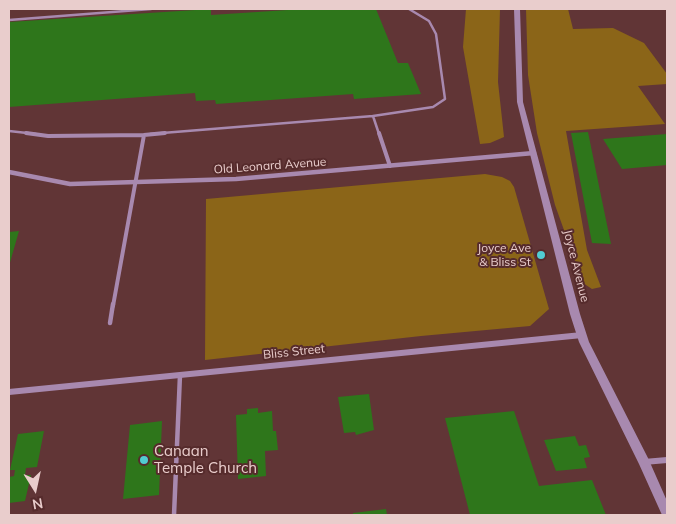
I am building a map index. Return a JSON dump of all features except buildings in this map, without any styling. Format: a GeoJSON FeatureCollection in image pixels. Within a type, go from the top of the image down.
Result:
{"type":"FeatureCollection","features":[{"type":"Feature","properties":{"kind":"street","name":"Joyce Avenue"},"geometry":{"type":"LineString","coordinates":[[517,9],[520,102],[582,335],[644,462],[667,514]]}},
{"type":"Feature","properties":{"kind":"street","name":"Old Leonard Avenue"},"geometry":{"type":"LineString","coordinates":[[9,172],[70,184],[135,183],[236,179],[534,154]]}},
{"type":"Feature","properties":{"kind":"street","name":"Bliss Street"},"geometry":{"type":"LineString","coordinates":[[9,392],[582,335]]}},
{"type":"Feature","properties":{"kind":"street"},"geometry":{"type":"LineString","coordinates":[[644,462],[667,460]]}},
{"type":"Feature","properties":{"kind":"lane"},"geometry":{"type":"LineString","coordinates":[[9,20],[151,9]]}},
{"type":"Feature","properties":{"kind":"lane"},"geometry":{"type":"LineString","coordinates":[[9,131],[48,136],[144,135],[373,116],[433,107],[445,99],[436,34],[429,21],[409,9]]}},
{"type":"Feature","properties":{"kind":"lane"},"geometry":{"type":"LineString","coordinates":[[373,116],[390,166]]}},
{"type":"Feature","properties":{"kind":"lane"},"geometry":{"type":"LineString","coordinates":[[110,323],[144,135]]}},
{"type":"Feature","properties":{"kind":"lane"},"geometry":{"type":"LineString","coordinates":[[174,515],[180,375]]}},
{"type":"Feature","properties":{"kind":"shaded area"},"geometry":{"type":"Polygon","coordinates":[[[466,9],[500,9],[498,82],[504,137],[490,143],[480,144],[463,47],[466,9]]]}},
{"type":"Feature","properties":{"kind":"shaded area"},"geometry":{"type":"Polygon","coordinates":[[[526,9],[568,9],[573,29],[613,28],[644,43],[667,74],[667,84],[638,86],[665,124],[566,131],[587,250],[601,287],[592,289],[583,283],[555,205],[537,133],[528,75],[526,9]]]}},
{"type":"Feature","properties":{"kind":"shaded area"},"geometry":{"type":"Polygon","coordinates":[[[485,174],[502,177],[510,181],[514,187],[549,309],[530,326],[205,360],[206,199],[485,174]]]}},
{"type":"Feature","properties":{"kind":"place","name":"Joyce Ave & Bliss St"},"geometry":{"type":"Point","coordinates":[541,255]}},
{"type":"Feature","properties":{"kind":"place","name":"Canaan Temple Church"},"geometry":{"type":"Point","coordinates":[144,460]}}]}
